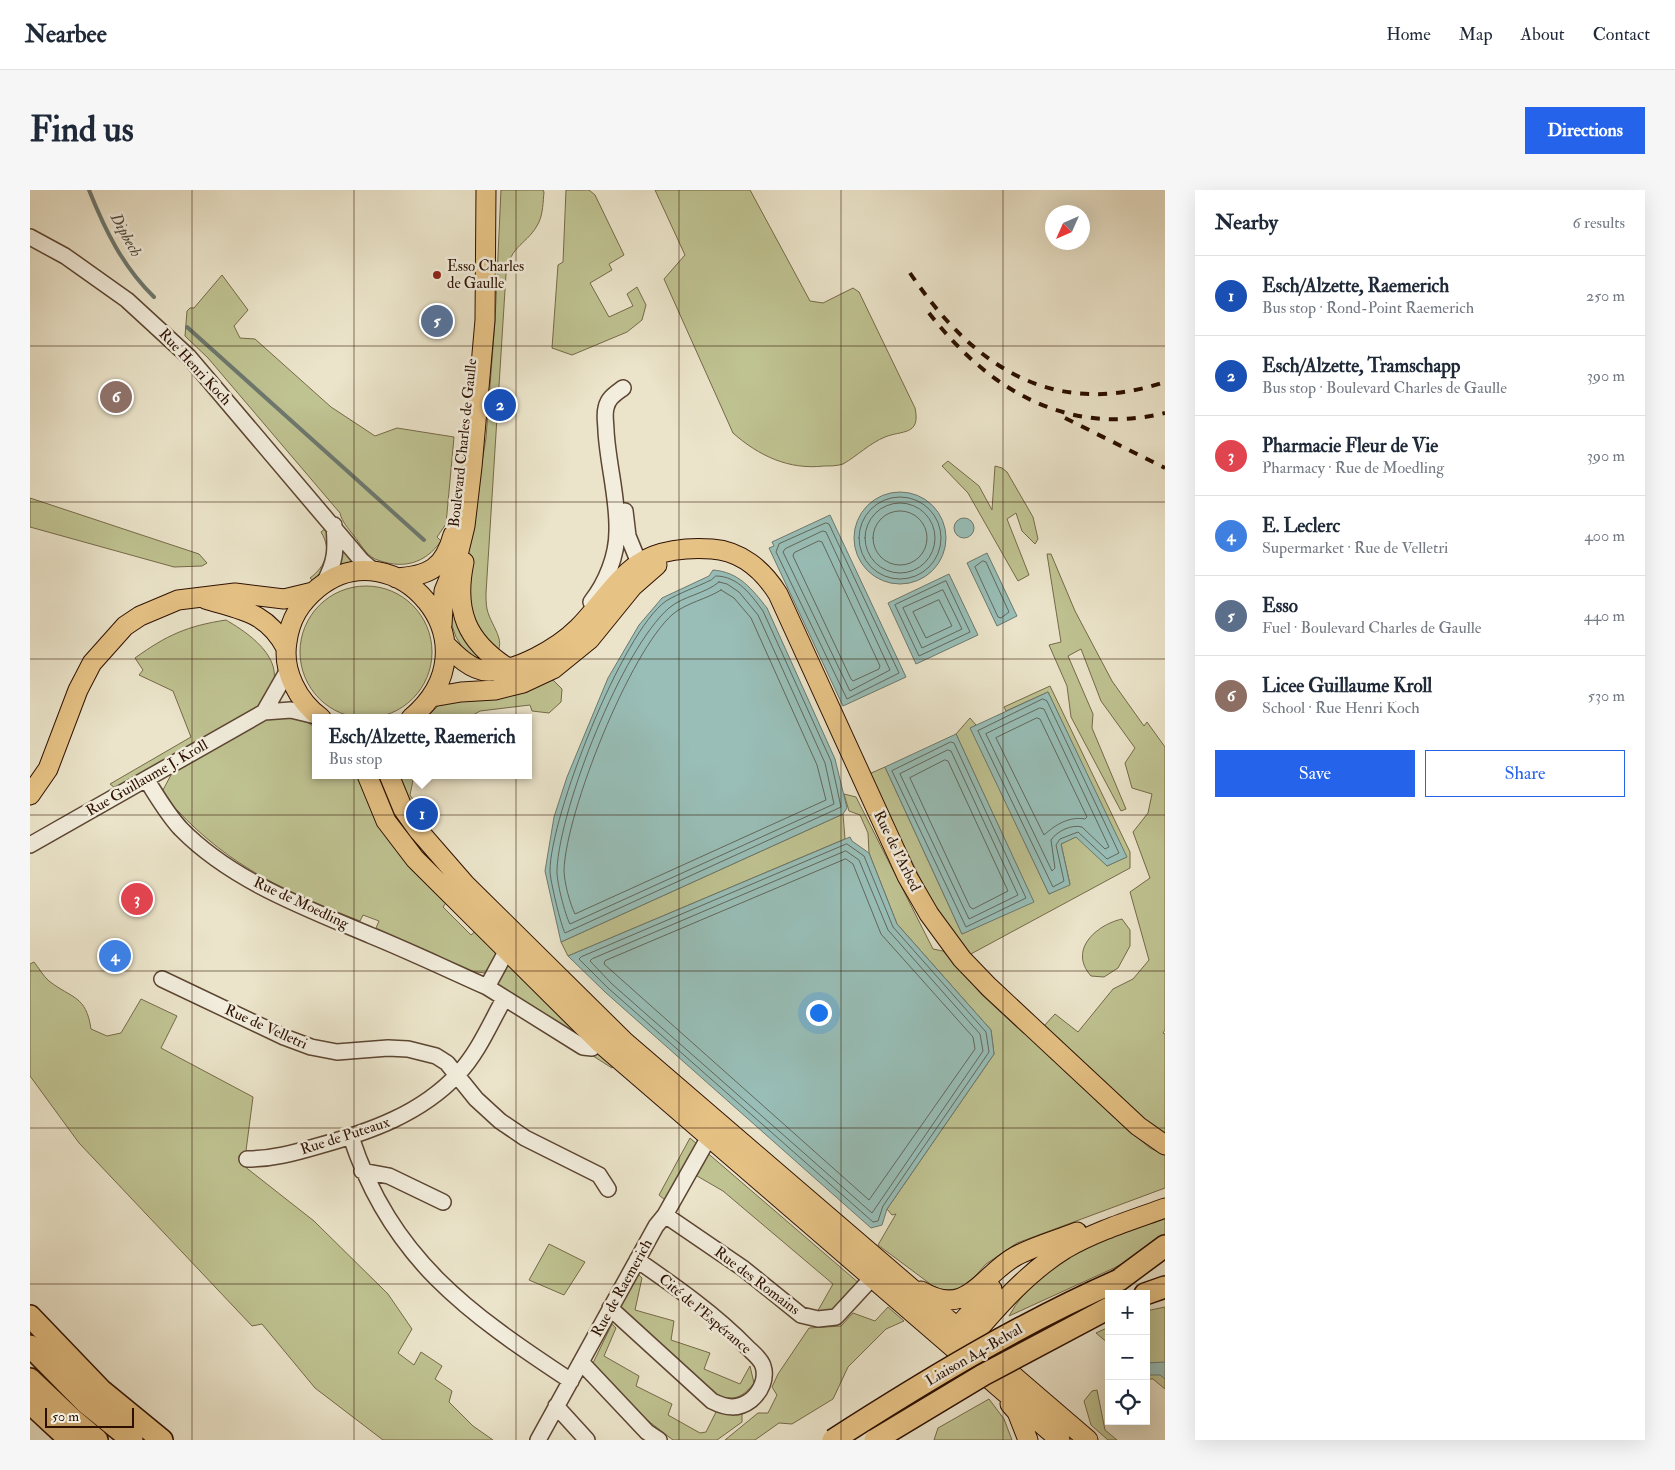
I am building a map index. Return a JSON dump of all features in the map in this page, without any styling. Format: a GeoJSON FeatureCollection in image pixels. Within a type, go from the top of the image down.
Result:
{"type":"FeatureCollection","features":[{"type":"Feature","properties":{"kind":"highway"},"geometry":{"type":"LineString","coordinates":[[1119,1280],[1165,1246]]}},
{"type":"Feature","properties":{"kind":"highway"},"geometry":{"type":"LineString","coordinates":[[1119,1280],[1165,1265]]}},
{"type":"Feature","properties":{"kind":"highway","name":"Liaison A4-Belval"},"geometry":{"type":"LineString","coordinates":[[833,1440],[918,1387],[1032,1322],[1119,1280]]}},
{"type":"Feature","properties":{"kind":"highway"},"geometry":{"type":"LineString","coordinates":[[1150,1292],[1165,1288]]}},
{"type":"Feature","properties":{"kind":"highway"},"geometry":{"type":"LineString","coordinates":[[1150,1300],[1165,1300]]}},
{"type":"Feature","properties":{"kind":"highway","name":"Liaison A4-Belval"},"geometry":{"type":"LineString","coordinates":[[875,1440],[983,1375],[1105,1310]]}},
{"type":"Feature","properties":{"kind":"highway"},"geometry":{"type":"LineString","coordinates":[[30,1316],[101,1390],[162,1440]]}},
{"type":"Feature","properties":{"kind":"highway"},"geometry":{"type":"LineString","coordinates":[[30,1346],[85,1402],[132,1440]]}},
{"type":"Feature","properties":{"kind":"highway"},"geometry":{"type":"LineString","coordinates":[[30,1378],[72,1419],[97,1440]]}},
{"type":"Feature","properties":{"kind":"highway"},"geometry":{"type":"LineString","coordinates":[[30,1403],[70,1440]]}},
{"type":"Feature","properties":{"kind":"main road","name":"Boulevard Charles de Gaulle"},"geometry":{"type":"LineString","coordinates":[[442,626],[444,591],[457,560],[466,526],[472,467],[485,320],[483,273],[486,190]]}},
{"type":"Feature","properties":{"kind":"main road","name":"Boulevard Charles de Gaulle"},"geometry":{"type":"LineString","coordinates":[[396,578],[417,577],[431,572],[442,560],[451,544],[456,526],[462,476],[475,320],[483,273]]}},
{"type":"Feature","properties":{"kind":"main road","name":"Boulevard Charles de Gaulle"},"geometry":{"type":"LineString","coordinates":[[472,467],[476,498],[460,587],[462,608],[470,633],[480,647],[508,668]]}},
{"type":"Feature","properties":{"kind":"main road","name":"Rue de l'Arbed"},"geometry":{"type":"LineString","coordinates":[[432,697],[461,692],[495,690],[523,683],[553,669],[578,628],[621,578],[639,563],[654,556],[702,548],[728,552],[752,564],[771,583],[782,602],[907,876],[928,914],[962,959],[989,987],[1138,1126],[1165,1145]]}},
{"type":"Feature","properties":{"kind":"main road","name":"Rue de l'Arbed"},"geometry":{"type":"LineString","coordinates":[[446,645],[472,666],[487,671],[508,668],[590,639],[645,574],[676,552]]}},
{"type":"Feature","properties":{"kind":"main road"},"geometry":{"type":"LineString","coordinates":[[30,795],[48,769],[78,690],[92,663],[113,637],[140,616],[178,600],[235,593],[284,599],[318,588],[340,576],[357,572],[375,572],[396,578],[416,589],[431,605],[442,626],[446,645],[445,664],[440,681],[432,697],[416,714]]}},
{"type":"Feature","properties":{"kind":"main road"},"geometry":{"type":"LineString","coordinates":[[317,714],[306,704],[295,688],[288,670],[286,648],[289,628],[297,611],[318,588]]}},
{"type":"Feature","properties":{"kind":"main road"},"geometry":{"type":"LineString","coordinates":[[198,597],[261,617],[274,628],[286,648]]}},
{"type":"Feature","properties":{"kind":"main road"},"geometry":{"type":"LineString","coordinates":[[369,779],[386,821],[415,859],[599,1042],[894,1274],[955,1336],[1017,1412],[1028,1440]]}},
{"type":"Feature","properties":{"kind":"main road"},"geometry":{"type":"LineString","coordinates":[[391,779],[403,809],[418,830],[465,884],[714,1131],[888,1292],[910,1304],[955,1336],[1075,1438]]}},
{"type":"Feature","properties":{"kind":"main road"},"geometry":{"type":"LineString","coordinates":[[894,1274],[930,1296],[944,1300],[958,1299],[973,1293],[998,1269],[1016,1256],[1165,1200]]}},
{"type":"Feature","properties":{"kind":"main road"},"geometry":{"type":"LineString","coordinates":[[955,1336],[1048,1261],[1067,1248],[1106,1230],[1165,1208]]}},
{"type":"Feature","properties":{"kind":"main road"},"geometry":{"type":"LineString","coordinates":[[955,1336],[1000,1280],[1040,1247]]}},
{"type":"Feature","properties":{"kind":"main road"},"geometry":{"type":"LineString","coordinates":[[1025,1281],[1001,1322],[999,1334],[1004,1352],[1075,1438]]}},
{"type":"Feature","properties":{"kind":"main road"},"geometry":{"type":"LineString","coordinates":[[990,1380],[1075,1438]]}},
{"type":"Feature","properties":{"kind":"street","name":"Rue Henri Koch"},"geometry":{"type":"LineString","coordinates":[[30,237],[65,256],[98,279],[156,325],[218,390],[334,525],[362,561],[375,572]]}},
{"type":"Feature","properties":{"kind":"street"},"geometry":{"type":"LineString","coordinates":[[567,647],[598,594],[614,556],[617,532],[615,504],[607,455],[606,409],[611,397],[623,388]]}},
{"type":"Feature","properties":{"kind":"street"},"geometry":{"type":"LineString","coordinates":[[606,422],[620,475],[628,536],[639,563]]}},
{"type":"Feature","properties":{"kind":"street"},"geometry":{"type":"LineString","coordinates":[[318,588],[333,567],[336,549],[334,525]]}},
{"type":"Feature","properties":{"kind":"street"},"geometry":{"type":"LineString","coordinates":[[264,712],[288,670]]}},
{"type":"Feature","properties":{"kind":"street","name":"Rue Guillaume J. Kroll"},"geometry":{"type":"LineString","coordinates":[[30,846],[264,712],[291,710],[312,715]]}},
{"type":"Feature","properties":{"kind":"street","name":"Rue de Moedling"},"geometry":{"type":"LineString","coordinates":[[146,779],[181,829],[209,853],[239,873],[302,906],[422,957],[486,987]]}},
{"type":"Feature","properties":{"kind":"street"},"geometry":{"type":"LineString","coordinates":[[508,950],[486,987],[584,1048],[592,1048],[599,1042]]}},
{"type":"Feature","properties":{"kind":"street","name":"Rue de Velletri"},"geometry":{"type":"LineString","coordinates":[[162,979],[284,1037],[311,1047],[337,1052],[388,1048],[408,1049],[436,1056],[447,1063],[458,1074],[476,1099],[500,1121],[525,1138],[599,1175],[608,1189]]}},
{"type":"Feature","properties":{"kind":"street","name":"Rue de Puteaux"},"geometry":{"type":"LineString","coordinates":[[247,1159],[271,1159],[351,1137],[395,1120],[426,1101],[458,1074],[470,1058],[504,999]]}},
{"type":"Feature","properties":{"kind":"street","name":"Rue de Raemerich"},"geometry":{"type":"LineString","coordinates":[[538,1440],[656,1226],[665,1215],[714,1131]]}},
{"type":"Feature","properties":{"kind":"street"},"geometry":{"type":"LineString","coordinates":[[351,1137],[362,1171],[395,1230],[425,1267],[463,1305],[502,1336],[570,1381]]}},
{"type":"Feature","properties":{"kind":"street"},"geometry":{"type":"LineString","coordinates":[[362,1171],[389,1176],[443,1202]]}},
{"type":"Feature","properties":{"kind":"street","name":"Rue des Romains"},"geometry":{"type":"LineString","coordinates":[[665,1215],[744,1269],[800,1315],[818,1319],[836,1317],[872,1278]]}},
{"type":"Feature","properties":{"kind":"street","name":"Cité de l'Espérance"},"geometry":{"type":"LineString","coordinates":[[610,1308],[712,1401],[723,1407],[736,1407],[746,1404],[760,1390],[764,1377],[763,1366],[759,1359],[733,1333],[696,1302],[637,1260]]}},
{"type":"Feature","properties":{"kind":"street"},"geometry":{"type":"LineString","coordinates":[[581,1362],[647,1432],[659,1440]]}},
{"type":"Feature","properties":{"kind":"street"},"geometry":{"type":"LineString","coordinates":[[556,1406],[586,1440]]}},
{"type":"Feature","properties":{"kind":"green space"},"geometry":{"type":"Polygon","coordinates":[[[501,190],[543,190],[544,192],[539,222],[535,230],[511,256],[506,274],[486,593],[487,609],[500,643],[499,650],[486,661],[464,650],[456,637],[449,617],[476,498],[486,438],[495,321],[501,190]]]}},
{"type":"Feature","properties":{"kind":"green space"},"geometry":{"type":"Polygon","coordinates":[[[566,190],[589,190],[595,195],[624,255],[609,264],[612,270],[590,283],[609,317],[633,306],[627,294],[637,287],[646,305],[642,320],[627,332],[572,355],[552,348],[558,265],[563,262],[566,190]]]}},
{"type":"Feature","properties":{"kind":"green space"},"geometry":{"type":"Polygon","coordinates":[[[655,190],[750,190],[810,301],[823,303],[853,288],[859,292],[915,408],[916,417],[913,428],[879,440],[843,464],[811,467],[775,460],[753,448],[733,433],[664,279],[685,255],[655,190]]]}},
{"type":"Feature","properties":{"kind":"green space"},"geometry":{"type":"Polygon","coordinates":[[[222,275],[248,310],[234,326],[240,338],[255,339],[331,407],[375,436],[397,428],[454,437],[446,524],[437,537],[441,541],[428,555],[412,563],[394,564],[375,559],[369,555],[346,525],[340,513],[208,358],[185,336],[187,311],[190,308],[194,308],[222,275]]]}},
{"type":"Feature","properties":{"kind":"green space"},"geometry":{"type":"Polygon","coordinates":[[[948,461],[979,486],[992,510],[995,466],[1007,472],[1033,517],[1038,539],[1035,544],[1022,531],[1016,513],[1007,519],[1029,575],[1018,581],[968,493],[942,466],[948,461]]]}},
{"type":"Feature","properties":{"kind":"green space"},"geometry":{"type":"Polygon","coordinates":[[[30,498],[199,554],[207,563],[202,566],[174,567],[30,527],[30,498]]]}},
{"type":"Feature","properties":{"kind":"green space"},"geometry":{"type":"Polygon","coordinates":[[[327,527],[328,557],[323,569],[313,581],[310,578],[320,568],[326,557],[326,545],[321,532],[327,527]]]}},
{"type":"Feature","properties":{"kind":"green space"},"geometry":{"type":"Polygon","coordinates":[[[341,544],[354,562],[339,565],[341,544]]]}},
{"type":"Feature","properties":{"kind":"green space"},"geometry":{"type":"Polygon","coordinates":[[[1047,554],[1051,554],[1075,611],[1112,681],[1144,726],[1147,722],[1165,747],[1165,1030],[1163,1033],[1165,1034],[1165,1135],[1145,1120],[1043,1027],[1055,1014],[1078,1032],[1113,989],[1133,979],[1149,960],[1130,892],[1150,878],[1133,832],[1148,813],[1152,794],[1132,788],[1125,763],[1135,748],[1101,701],[1081,649],[1068,656],[1093,714],[1092,728],[1126,809],[1121,811],[1071,717],[1067,686],[1049,645],[1061,642],[1047,554]]]}},
{"type":"Feature","properties":{"kind":"green space"},"geometry":{"type":"Polygon","coordinates":[[[353,587],[379,587],[403,597],[421,615],[431,639],[431,665],[421,689],[403,707],[388,714],[344,714],[329,707],[311,689],[301,665],[301,639],[311,615],[329,597],[353,587]]]}},
{"type":"Feature","properties":{"kind":"green space"},"geometry":{"type":"Polygon","coordinates":[[[226,620],[257,643],[266,652],[272,663],[274,675],[272,687],[264,700],[245,715],[115,788],[110,784],[191,737],[173,691],[139,675],[143,670],[135,658],[168,637],[200,625],[226,620]]]}},
{"type":"Feature","properties":{"kind":"green space"},"geometry":{"type":"Polygon","coordinates":[[[541,678],[553,680],[562,689],[561,702],[549,713],[532,711],[530,705],[480,711],[475,714],[430,714],[440,704],[541,678]]]}},
{"type":"Feature","properties":{"kind":"green space"},"geometry":{"type":"Polygon","coordinates":[[[1050,686],[1130,852],[1130,868],[969,955],[936,911],[869,774],[885,767],[962,934],[1033,901],[956,734],[970,718],[976,725],[971,728],[1049,894],[1070,884],[1061,844],[1077,836],[1107,866],[1126,857],[1048,692],[1006,711],[1004,707],[1050,686]]]}},
{"type":"Feature","properties":{"kind":"green space"},"geometry":{"type":"Polygon","coordinates":[[[283,715],[304,720],[312,725],[312,779],[362,779],[448,900],[443,907],[471,935],[478,929],[615,1064],[612,1068],[593,1056],[592,1048],[499,988],[497,977],[492,970],[485,973],[469,971],[376,928],[379,921],[363,915],[360,921],[285,889],[239,863],[197,830],[177,810],[173,812],[165,799],[163,790],[172,773],[266,719],[283,715]]]}},
{"type":"Feature","properties":{"kind":"green space"},"geometry":{"type":"Polygon","coordinates":[[[399,779],[413,779],[410,795],[424,815],[419,818],[405,798],[399,779]]]}},
{"type":"Feature","properties":{"kind":"green space"},"geometry":{"type":"Polygon","coordinates":[[[844,794],[856,797],[933,949],[943,951],[982,995],[1132,1133],[1150,1148],[1165,1155],[1165,1188],[1017,1243],[986,1264],[969,1283],[958,1289],[943,1290],[933,1286],[878,1245],[896,1214],[892,1215],[887,1209],[994,1054],[991,1030],[897,924],[869,853],[868,833],[860,815],[849,811],[844,794]]]}},
{"type":"Feature","properties":{"kind":"green space"},"geometry":{"type":"Polygon","coordinates":[[[843,814],[845,839],[568,956],[561,942],[843,814]]]}},
{"type":"Feature","properties":{"kind":"green space"},"geometry":{"type":"Polygon","coordinates":[[[1122,919],[1130,930],[1130,946],[1118,968],[1104,977],[1091,976],[1082,957],[1088,940],[1103,927],[1122,919]]]}},
{"type":"Feature","properties":{"kind":"green space"},"geometry":{"type":"Polygon","coordinates":[[[34,962],[49,981],[82,1004],[89,1018],[91,1029],[107,1036],[121,1033],[141,999],[177,1016],[161,1048],[253,1097],[244,1166],[314,1221],[388,1294],[412,1329],[398,1353],[414,1365],[421,1352],[442,1366],[435,1379],[452,1391],[449,1402],[473,1426],[493,1440],[383,1440],[315,1388],[262,1324],[252,1326],[79,1143],[30,1076],[30,964],[34,962]]]}},
{"type":"Feature","properties":{"kind":"green space"},"geometry":{"type":"Polygon","coordinates":[[[690,1138],[860,1284],[833,1314],[816,1314],[833,1284],[723,1191],[685,1169],[665,1200],[659,1195],[690,1138]]]}},
{"type":"Feature","properties":{"kind":"green space"},"geometry":{"type":"Polygon","coordinates":[[[1165,1216],[1165,1241],[1114,1268],[1009,1316],[1022,1296],[1038,1279],[1057,1264],[1098,1241],[1165,1216]]]}},
{"type":"Feature","properties":{"kind":"green space"},"geometry":{"type":"Polygon","coordinates":[[[549,1244],[585,1262],[564,1295],[529,1280],[549,1244]]]}},
{"type":"Feature","properties":{"kind":"green space"},"geometry":{"type":"Polygon","coordinates":[[[638,1274],[642,1278],[635,1310],[674,1321],[671,1340],[710,1353],[704,1369],[740,1384],[750,1366],[754,1383],[749,1389],[740,1396],[730,1398],[711,1394],[618,1305],[638,1274]]]}},
{"type":"Feature","properties":{"kind":"green space"},"geometry":{"type":"Polygon","coordinates":[[[888,1307],[904,1321],[886,1329],[848,1367],[833,1399],[792,1424],[779,1423],[755,1440],[725,1440],[758,1413],[768,1413],[777,1395],[772,1387],[778,1374],[809,1328],[841,1326],[853,1313],[875,1321],[888,1307]]]}},
{"type":"Feature","properties":{"kind":"green space"},"geometry":{"type":"Polygon","coordinates":[[[1165,1307],[1165,1389],[1153,1379],[1150,1379],[1150,1310],[1165,1307]]]}},
{"type":"Feature","properties":{"kind":"green space"},"geometry":{"type":"Polygon","coordinates":[[[612,1324],[616,1328],[604,1356],[639,1376],[636,1386],[672,1404],[668,1415],[700,1433],[706,1432],[716,1412],[742,1410],[742,1422],[717,1440],[673,1440],[634,1410],[593,1363],[612,1324]]]}},
{"type":"Feature","properties":{"kind":"green space"},"geometry":{"type":"Polygon","coordinates":[[[1105,1329],[1105,1341],[1096,1333],[1105,1329]]]}},
{"type":"Feature","properties":{"kind":"green space"},"geometry":{"type":"Polygon","coordinates":[[[1097,1390],[1105,1430],[1117,1440],[1108,1440],[1091,1425],[1084,1401],[1092,1391],[1097,1390]]]}},
{"type":"Feature","properties":{"kind":"green space"},"geometry":{"type":"Polygon","coordinates":[[[989,1399],[1004,1419],[1012,1440],[934,1440],[938,1428],[989,1399]]]}},
{"type":"Feature","properties":{"kind":"water"},"geometry":{"type":"Polygon","coordinates":[[[900,492],[918,495],[933,505],[943,520],[946,538],[943,556],[933,571],[918,581],[900,584],[882,581],[867,571],[857,556],[854,538],[857,520],[867,505],[882,495],[900,492]]]}},
{"type":"Feature","properties":{"kind":"water"},"geometry":{"type":"Polygon","coordinates":[[[830,515],[906,677],[843,706],[769,548],[774,546],[772,542],[830,515]]]}},
{"type":"Feature","properties":{"kind":"water"},"geometry":{"type":"Polygon","coordinates":[[[964,518],[971,521],[974,528],[971,535],[964,538],[957,535],[954,528],[957,521],[964,518]]]}},
{"type":"Feature","properties":{"kind":"water"},"geometry":{"type":"Polygon","coordinates":[[[987,553],[1017,616],[997,626],[967,563],[987,553]]]}},
{"type":"Feature","properties":{"kind":"water"},"geometry":{"type":"Polygon","coordinates":[[[713,570],[722,571],[738,578],[750,588],[767,608],[835,759],[847,808],[843,814],[561,942],[545,871],[554,817],[567,777],[608,678],[639,625],[662,598],[709,576],[713,570]]]}},
{"type":"Feature","properties":{"kind":"water"},"geometry":{"type":"Polygon","coordinates":[[[949,574],[978,635],[916,664],[888,603],[949,574]]]}},
{"type":"Feature","properties":{"kind":"water"},"geometry":{"type":"Polygon","coordinates":[[[1048,692],[1127,857],[1107,866],[1076,837],[1061,844],[1070,885],[1049,894],[970,728],[1048,692]]]}},
{"type":"Feature","properties":{"kind":"water"},"geometry":{"type":"Polygon","coordinates":[[[956,734],[1034,902],[962,934],[885,767],[956,734]]]}},
{"type":"Feature","properties":{"kind":"water"},"geometry":{"type":"Polygon","coordinates":[[[850,837],[852,841],[869,853],[897,924],[991,1030],[994,1054],[887,1209],[882,1225],[871,1228],[605,992],[568,956],[850,837]]]}},
{"type":"Feature","properties":{"kind":"water"},"geometry":{"type":"Polygon","coordinates":[[[1165,1362],[1165,1379],[1160,1375],[1150,1375],[1150,1363],[1165,1362]]]}},
{"type":"Feature","properties":{"kind":"waterway","name":"Dipbech"},"geometry":{"type":"LineString","coordinates":[[89,190],[124,261],[154,297]]}},
{"type":"Feature","properties":{"kind":"waterway"},"geometry":{"type":"LineString","coordinates":[[187,327],[424,540]]}},
{"type":"Feature","properties":{"kind":"railway"},"geometry":{"type":"LineString","coordinates":[[910,273],[934,306],[960,334],[988,358],[1018,376],[1051,388],[1086,394],[1124,392],[1165,382]]}},
{"type":"Feature","properties":{"kind":"railway"},"geometry":{"type":"LineString","coordinates":[[929,313],[952,340],[977,364],[1003,384],[1032,400],[1062,412],[1095,418],[1129,419],[1165,413]]}},
{"type":"Feature","properties":{"kind":"railway"},"geometry":{"type":"LineString","coordinates":[[1065,418],[1165,468]]}},
{"type":"Feature","properties":{"kind":"place","name":"Esso Charles de Gaulle"},"geometry":{"type":"Point","coordinates":[437,275]}},
{"type":"Feature","properties":{"kind":"place","name":"Esso"},"geometry":{"type":"Point","coordinates":[437,321]}},
{"type":"Feature","properties":{"kind":"place","name":"Licee Guillaume Kroll"},"geometry":{"type":"Point","coordinates":[116,397]}},
{"type":"Feature","properties":{"kind":"place","name":"Esch/Alzette, Tramschapp"},"geometry":{"type":"Point","coordinates":[500,405]}},
{"type":"Feature","properties":{"kind":"place","name":"Esch/Alzette, Raemerich"},"geometry":{"type":"Point","coordinates":[422,814]}},
{"type":"Feature","properties":{"kind":"place","name":"Pharmacie Fleur de Vie"},"geometry":{"type":"Point","coordinates":[137,899]}},
{"type":"Feature","properties":{"kind":"place","name":"E. Leclerc"},"geometry":{"type":"Point","coordinates":[115,956]}}]}
